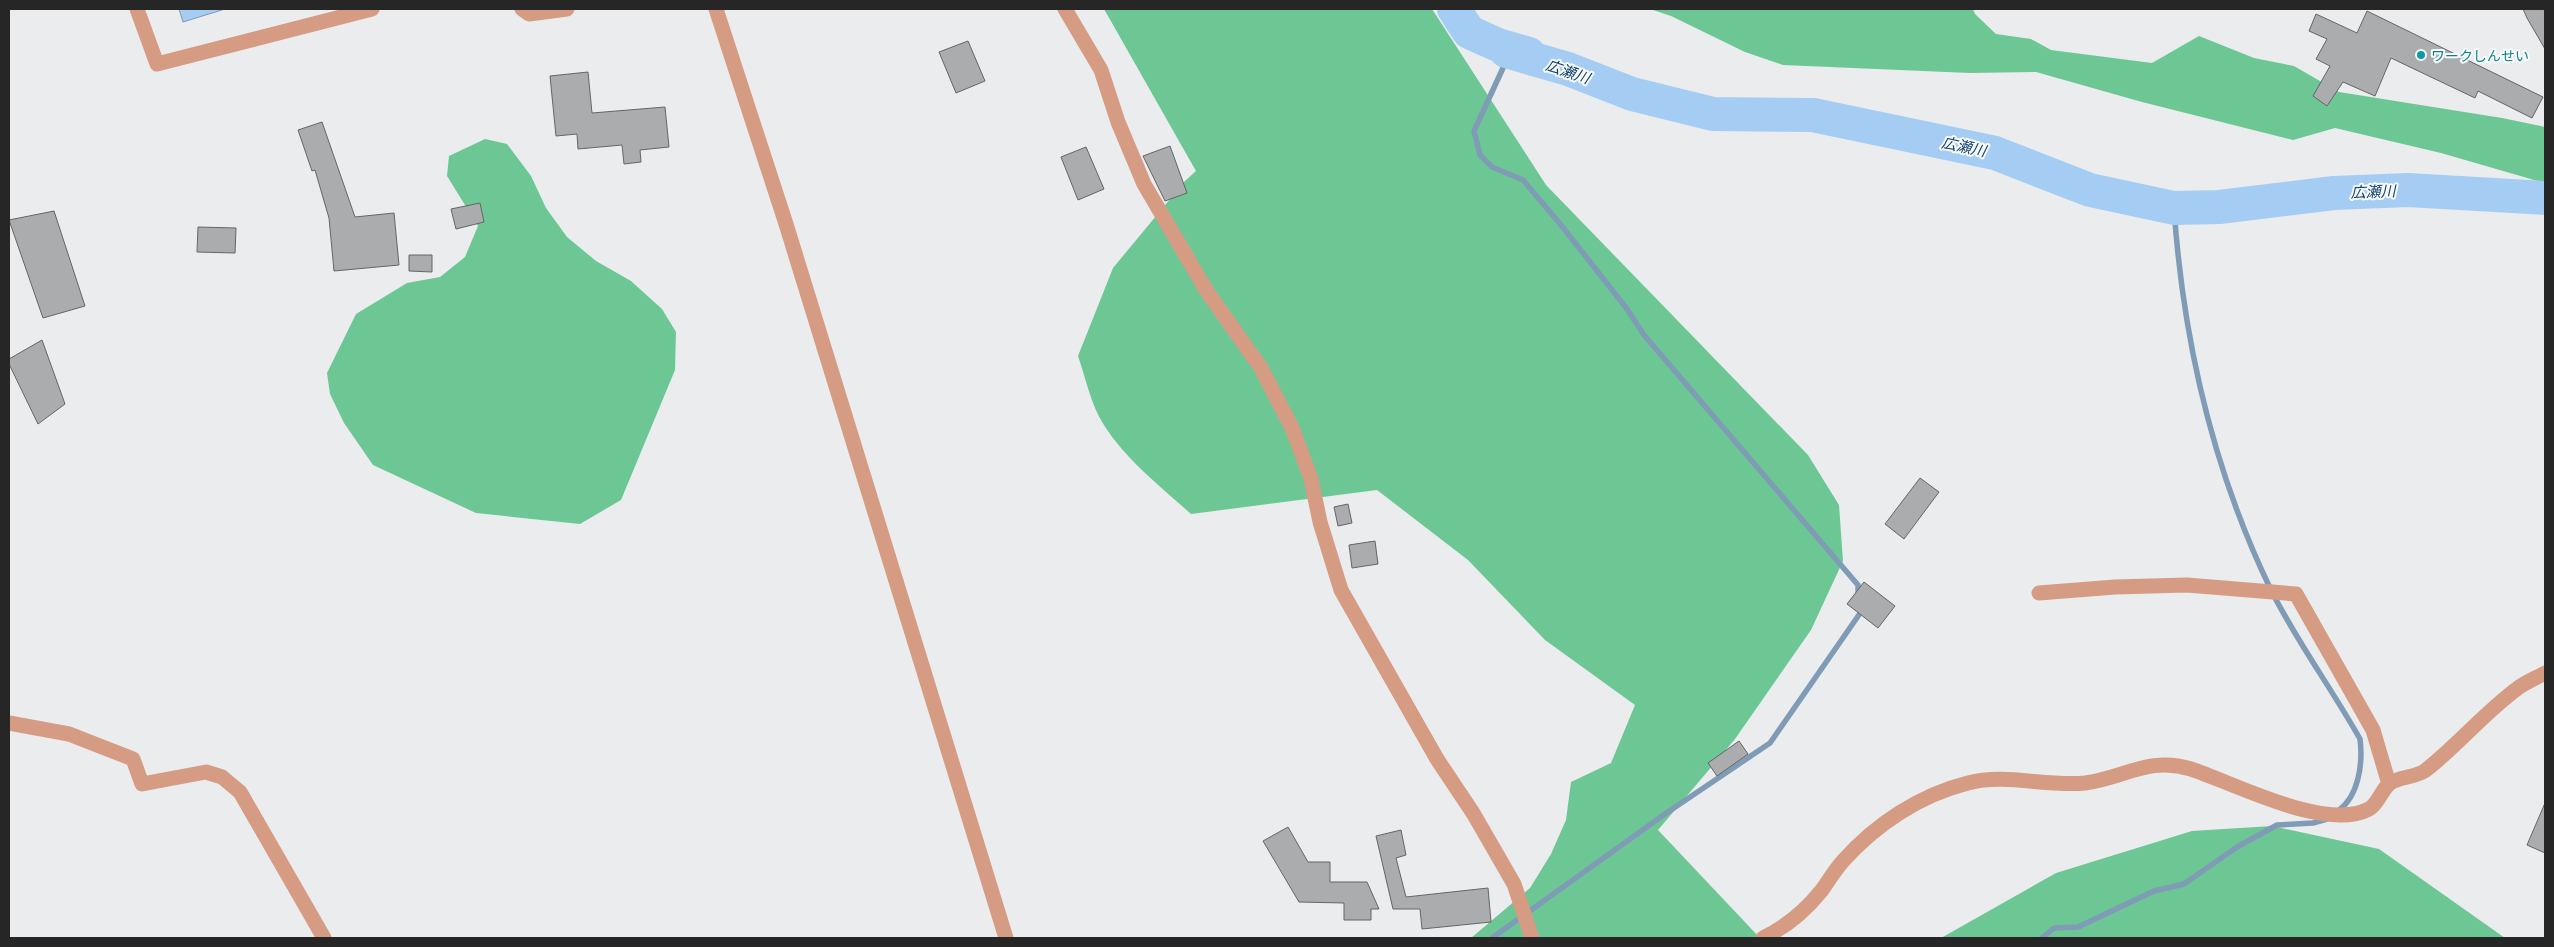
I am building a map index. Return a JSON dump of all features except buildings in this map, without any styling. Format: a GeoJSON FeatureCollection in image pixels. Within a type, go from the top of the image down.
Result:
{"type":"FeatureCollection","features":[{"type":"Feature","properties":{"kind":"street"},"geometry":{"type":"LineString","coordinates":[[137,9],[157,64],[372,9]]}},
{"type":"Feature","properties":{"kind":"street"},"geometry":{"type":"LineString","coordinates":[[522,9],[529,14],[568,9]]}},
{"type":"Feature","properties":{"kind":"street"},"geometry":{"type":"LineString","coordinates":[[716,9],[786,224],[1006,938]]}},
{"type":"Feature","properties":{"kind":"street"},"geometry":{"type":"LineString","coordinates":[[1065,9],[1101,70],[1118,122],[1144,184],[1206,290],[1260,368],[1293,430],[1310,478],[1320,522],[1342,590],[1437,759],[1473,813],[1514,884],[1532,938]]}},
{"type":"Feature","properties":{"kind":"street"},"geometry":{"type":"LineString","coordinates":[[2039,592],[2187,585],[2296,594],[2373,730],[2389,784]]}},
{"type":"Feature","properties":{"kind":"street"},"geometry":{"type":"LineString","coordinates":[[1762,938],[1802,913],[1841,862],[1866,836],[1888,819],[1932,795],[1968,783],[1989,779],[2039,783],[2086,783],[2150,765],[2169,765],[2190,769],[2311,812],[2342,814],[2370,808],[2389,784],[2424,772],[2517,689],[2545,673]]}},
{"type":"Feature","properties":{"kind":"street"},"geometry":{"type":"LineString","coordinates":[[9,723],[69,734],[133,759],[142,784],[206,772],[222,777],[240,792],[324,938]]}},
{"type":"Feature","properties":{"kind":"green space"},"geometry":{"type":"Polygon","coordinates":[[[1104,9],[1432,9],[1546,185],[1808,455],[1839,505],[1843,561],[1811,630],[1735,739],[1658,830],[1760,938],[1471,938],[1530,888],[1551,854],[1566,820],[1571,782],[1611,763],[1635,705],[1545,640],[1468,560],[1377,490],[1191,514],[1137,466],[1113,438],[1095,408],[1078,356],[1113,268],[1185,181],[1196,171],[1104,9]]]}},
{"type":"Feature","properties":{"kind":"green space"},"geometry":{"type":"Polygon","coordinates":[[[1650,9],[1973,9],[1975,14],[1996,34],[2031,39],[2051,50],[2152,63],[2199,36],[2254,58],[2294,66],[2339,92],[2502,118],[2545,127],[2545,183],[2441,153],[2335,128],[2293,140],[2142,102],[2036,72],[1970,73],[1783,65],[1745,52],[1671,16],[1650,9]]]}},
{"type":"Feature","properties":{"kind":"green space"},"geometry":{"type":"Polygon","coordinates":[[[485,139],[507,144],[531,176],[546,208],[567,237],[596,261],[631,281],[662,309],[676,332],[675,370],[621,500],[580,524],[476,513],[373,465],[344,423],[330,394],[327,373],[356,314],[407,283],[440,277],[465,257],[478,226],[447,176],[449,156],[485,139]]]}},
{"type":"Feature","properties":{"kind":"green space"},"geometry":{"type":"Polygon","coordinates":[[[2272,826],[2379,849],[2505,938],[1941,938],[2056,873],[2192,831],[2272,826]]]}},
{"type":"Feature","properties":{"kind":"water"},"geometry":{"type":"Polygon","coordinates":[[[179,9],[225,9],[183,22],[179,9]]]}},
{"type":"Feature","properties":{"kind":"waterway","name":"広瀬川"},"geometry":{"type":"LineString","coordinates":[[1454,9],[1469,32],[1498,45],[1529,54]]}},
{"type":"Feature","properties":{"kind":"waterway"},"geometry":{"type":"LineString","coordinates":[[1506,51],[1503,68],[1474,131],[1480,155],[1492,167],[1523,180],[1627,309],[1644,335],[1858,585],[1858,592],[1861,593]]}},
{"type":"Feature","properties":{"kind":"waterway","name":"広瀬川"},"geometry":{"type":"LineString","coordinates":[[1506,51],[1568,69],[1632,94],[1713,114],[1813,115],[1995,153],[2090,190],[2174,208],[2219,207],[2334,193],[2408,190],[2545,198]]}},
{"type":"Feature","properties":{"kind":"waterway"},"geometry":{"type":"LineString","coordinates":[[2174,208],[2178,257],[2193,355],[2217,451],[2233,498],[2251,545],[2281,609],[2360,739],[2360,768],[2355,788],[2351,797],[2338,811]]}},
{"type":"Feature","properties":{"kind":"waterway"},"geometry":{"type":"LineString","coordinates":[[1492,938],[1662,816],[1770,743],[1863,609]]}},
{"type":"Feature","properties":{"kind":"waterway"},"geometry":{"type":"LineString","coordinates":[[2042,938],[2054,928],[2078,927],[2154,891],[2184,884],[2237,847],[2277,825],[2313,823],[2327,819]]}},
{"type":"Feature","properties":{"kind":"place","name":"ワークしんせい"},"geometry":{"type":"Point","coordinates":[2421,55]}}]}
